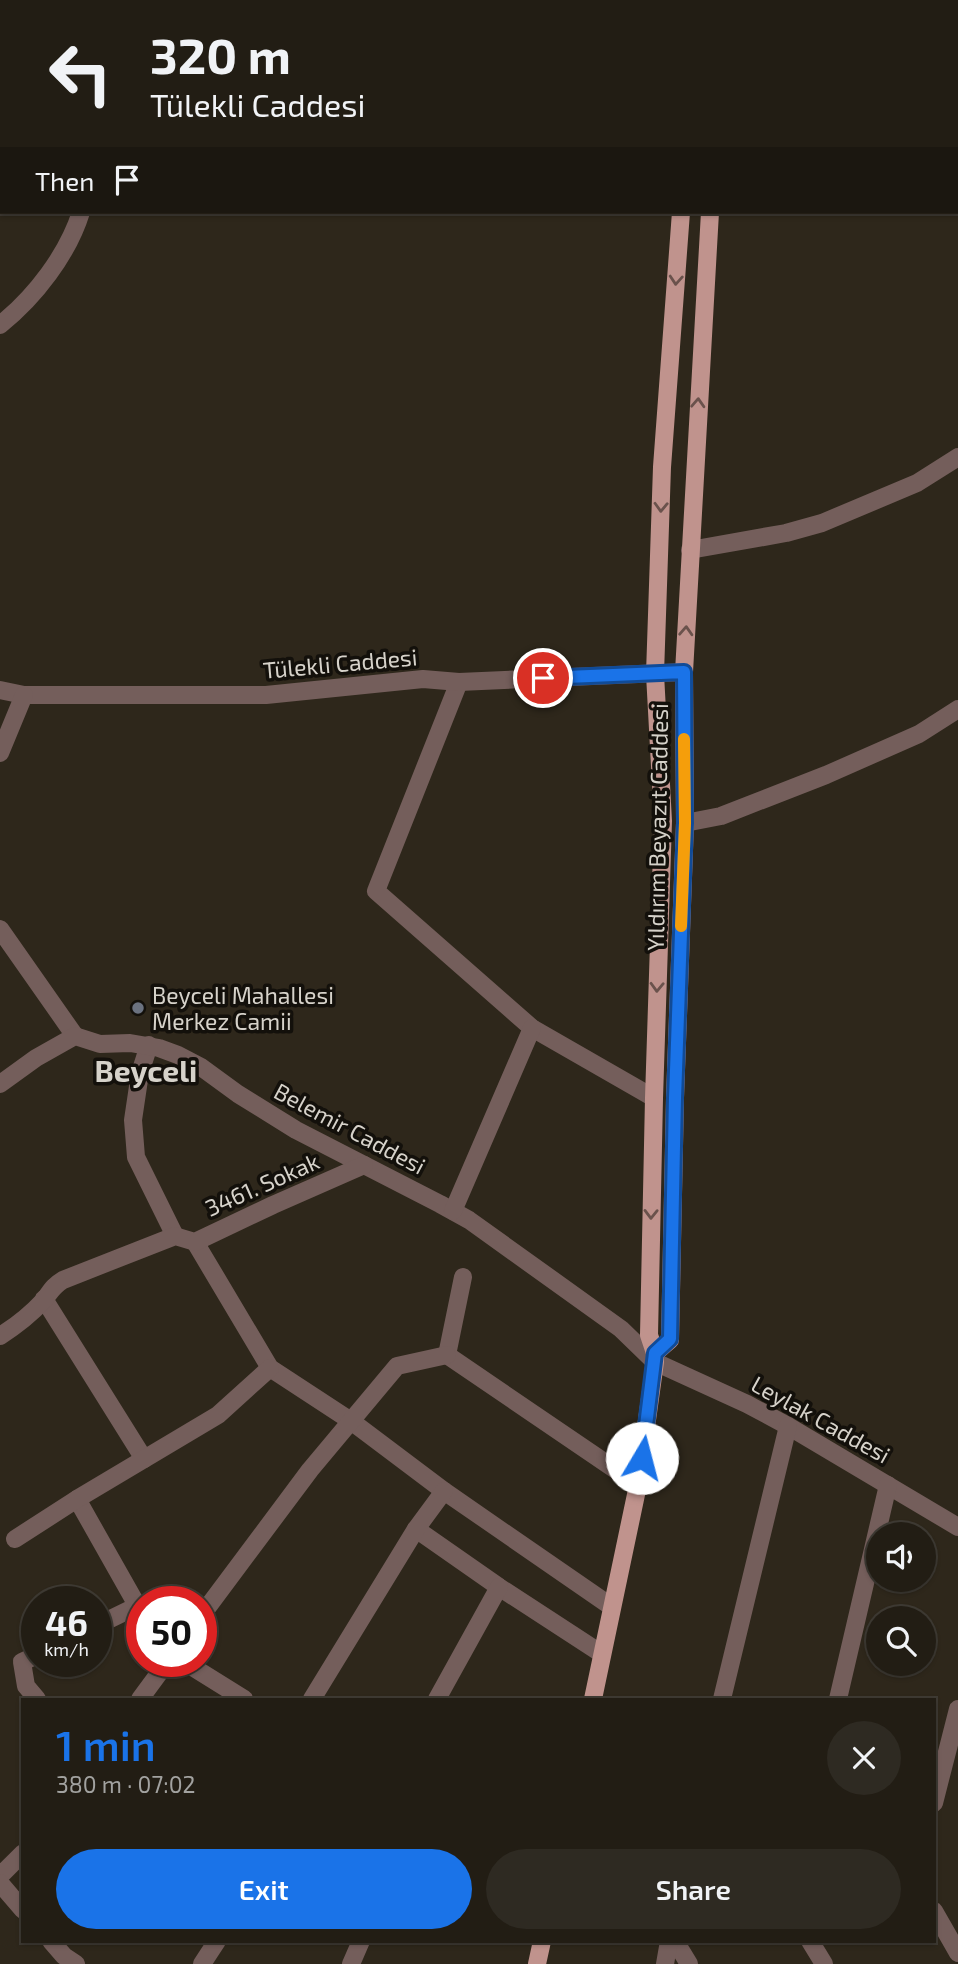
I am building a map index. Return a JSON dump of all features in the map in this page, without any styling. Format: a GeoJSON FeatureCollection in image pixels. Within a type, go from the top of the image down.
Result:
{"type":"FeatureCollection","features":[{"type":"Feature","properties":{"kind":"main road","name":"Yıldırım Beyazıt Caddesi"},"geometry":{"type":"LineString","coordinates":[[593,1698],[638,1485],[655,1358],[649,1335],[663,821],[654,674],[662,467],[681,214]]}},
{"type":"Feature","properties":{"kind":"main road","name":"Yıldırım Beyazıt Caddesi"},"geometry":{"type":"LineString","coordinates":[[655,1358],[670,1339],[685,823],[684,672],[710,214]]}},
{"type":"Feature","properties":{"kind":"main road"},"geometry":{"type":"LineString","coordinates":[[537,1964],[542,1943]]}},
{"type":"Feature","properties":{"kind":"street"},"geometry":{"type":"LineString","coordinates":[[0,325],[44,280],[58,261],[80,214]]}},
{"type":"Feature","properties":{"kind":"street"},"geometry":{"type":"LineString","coordinates":[[690,550],[786,533],[822,523],[917,483],[958,457]]}},
{"type":"Feature","properties":{"kind":"street","name":"Tülekli Caddesi"},"geometry":{"type":"LineString","coordinates":[[0,690],[24,695],[266,695],[423,679],[459,682],[684,672]]}},
{"type":"Feature","properties":{"kind":"street"},"geometry":{"type":"LineString","coordinates":[[459,682],[376,891],[531,1028],[654,1098]]}},
{"type":"Feature","properties":{"kind":"street"},"geometry":{"type":"LineString","coordinates":[[0,752],[24,695]]}},
{"type":"Feature","properties":{"kind":"street"},"geometry":{"type":"LineString","coordinates":[[685,823],[722,816],[826,775],[919,734],[958,709]]}},
{"type":"Feature","properties":{"kind":"street"},"geometry":{"type":"LineString","coordinates":[[0,1084],[36,1058],[75,1036],[1,934]]}},
{"type":"Feature","properties":{"kind":"street"},"geometry":{"type":"LineString","coordinates":[[453,1211],[531,1028]]}},
{"type":"Feature","properties":{"kind":"street","name":"Belemir Caddesi"},"geometry":{"type":"LineString","coordinates":[[75,1036],[100,1044],[149,1045],[201,1067],[268,1114],[296,1130],[453,1211],[498,1240],[621,1329],[655,1358]]}},
{"type":"Feature","properties":{"kind":"street"},"geometry":{"type":"LineString","coordinates":[[0,1336],[28,1315],[53,1286],[63,1280],[176,1236],[136,1157],[133,1119],[140,1073],[149,1045]]}},
{"type":"Feature","properties":{"kind":"street","name":"3461. Sokak"},"geometry":{"type":"LineString","coordinates":[[176,1236],[195,1242],[365,1165]]}},
{"type":"Feature","properties":{"kind":"street"},"geometry":{"type":"LineString","coordinates":[[195,1242],[270,1368],[351,1421],[444,1491],[612,1607]]}},
{"type":"Feature","properties":{"kind":"street"},"geometry":{"type":"LineString","coordinates":[[447,1354],[463,1277]]}},
{"type":"Feature","properties":{"kind":"street"},"geometry":{"type":"LineString","coordinates":[[44,1299],[144,1459]]}},
{"type":"Feature","properties":{"kind":"street"},"geometry":{"type":"LineString","coordinates":[[217,1594],[310,1469],[397,1366],[447,1354],[638,1485]]}},
{"type":"Feature","properties":{"kind":"street","name":"Leylak Caddesi"},"geometry":{"type":"LineString","coordinates":[[655,1358],[788,1426],[958,1527]]}},
{"type":"Feature","properties":{"kind":"street"},"geometry":{"type":"LineString","coordinates":[[15,1539],[218,1415],[270,1368]]}},
{"type":"Feature","properties":{"kind":"street"},"geometry":{"type":"LineString","coordinates":[[722,1698],[788,1426]]}},
{"type":"Feature","properties":{"kind":"street"},"geometry":{"type":"LineString","coordinates":[[838,1698],[888,1485]]}},
{"type":"Feature","properties":{"kind":"street"},"geometry":{"type":"LineString","coordinates":[[313,1698],[416,1529],[444,1491]]}},
{"type":"Feature","properties":{"kind":"street"},"geometry":{"type":"LineString","coordinates":[[77,1499],[126,1587]]}},
{"type":"Feature","properties":{"kind":"street"},"geometry":{"type":"LineString","coordinates":[[416,1529],[602,1654]]}},
{"type":"Feature","properties":{"kind":"street"},"geometry":{"type":"LineString","coordinates":[[438,1698],[499,1587]]}},
{"type":"Feature","properties":{"kind":"street"},"geometry":{"type":"LineString","coordinates":[[24,1677],[26,1686],[36,1698]]}},
{"type":"Feature","properties":{"kind":"street"},"geometry":{"type":"LineString","coordinates":[[141,1698],[156,1677]]}},
{"type":"Feature","properties":{"kind":"street"},"geometry":{"type":"LineString","coordinates":[[209,1677],[242,1698]]}},
{"type":"Feature","properties":{"kind":"street"},"geometry":{"type":"LineString","coordinates":[[936,1796],[956,1723]]}},
{"type":"Feature","properties":{"kind":"street"},"geometry":{"type":"LineString","coordinates":[[0,1876],[21,1855]]}},
{"type":"Feature","properties":{"kind":"street"},"geometry":{"type":"LineString","coordinates":[[0,1884],[21,1908]]}},
{"type":"Feature","properties":{"kind":"street"},"geometry":{"type":"LineString","coordinates":[[936,1915],[958,1954]]}},
{"type":"Feature","properties":{"kind":"street"},"geometry":{"type":"LineString","coordinates":[[52,1943],[66,1961]]}},
{"type":"Feature","properties":{"kind":"street"},"geometry":{"type":"LineString","coordinates":[[202,1964],[216,1943]]}},
{"type":"Feature","properties":{"kind":"street"},"geometry":{"type":"LineString","coordinates":[[351,1964],[360,1943]]}},
{"type":"Feature","properties":{"kind":"street"},"geometry":{"type":"LineString","coordinates":[[665,1964],[669,1943]]}},
{"type":"Feature","properties":{"kind":"street"},"geometry":{"type":"LineString","coordinates":[[676,1943],[689,1964]]}},
{"type":"Feature","properties":{"kind":"street"},"geometry":{"type":"LineString","coordinates":[[811,1943],[824,1964]]}},
{"type":"Feature","properties":{"kind":"slow traffic"},"geometry":{"type":"LineString","coordinates":[[681,926],[685,823],[684,739]]}},
{"type":"Feature","properties":{"kind":"place","name":"Beyceli Mahallesi Merkez Camii"},"geometry":{"type":"Point","coordinates":[138,1008]}},
{"type":"Feature","properties":{"kind":"district","name":"Beyceli"},"geometry":{"type":"Point","coordinates":[146,1070]}},
{"type":"Feature","properties":{"kind":"route"},"geometry":{"type":"LineString","coordinates":[[543,678],[684,672],[685,823],[670,1339],[655,1353],[642,1458]]}}]}
